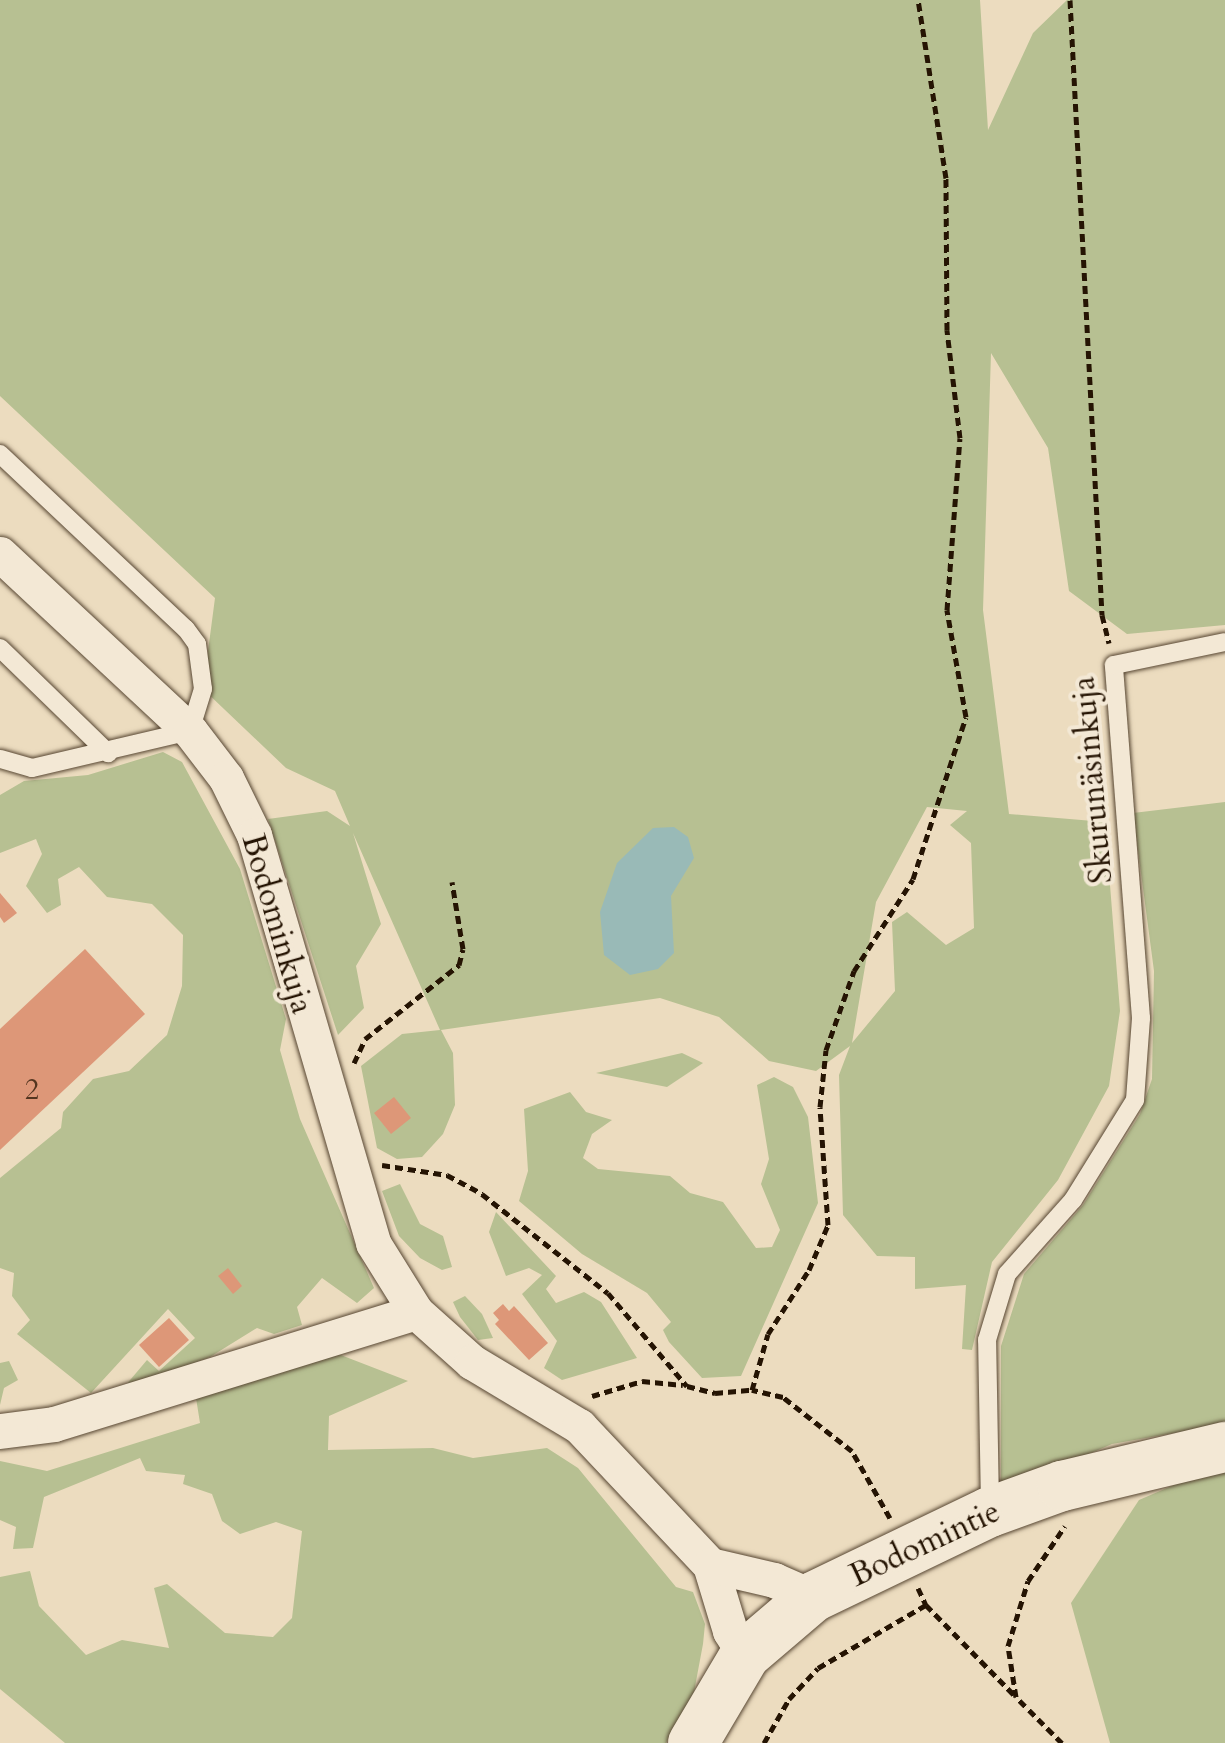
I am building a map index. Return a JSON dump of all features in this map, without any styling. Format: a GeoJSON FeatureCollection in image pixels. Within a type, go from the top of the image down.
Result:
{"type":"FeatureCollection","features":[{"type":"Feature","properties":{"kind":"street","name":"Bodominkuja"},"geometry":{"type":"LineString","coordinates":[[0,554],[190,731],[226,778],[254,834],[343,1157],[373,1242],[416,1312],[472,1362],[579,1426],[710,1565],[730,1631],[745,1655]]}},
{"type":"Feature","properties":{"kind":"street"},"geometry":{"type":"LineString","coordinates":[[0,1431],[54,1424],[416,1312]]}},
{"type":"Feature","properties":{"kind":"street","name":"Bodomintie"},"geometry":{"type":"LineString","coordinates":[[693,1743],[745,1655],[813,1597],[906,1549],[990,1512],[1062,1486],[1225,1447]]}},
{"type":"Feature","properties":{"kind":"street"},"geometry":{"type":"LineString","coordinates":[[710,1565],[774,1580],[813,1597]]}},
{"type":"Feature","properties":{"kind":"lane"},"geometry":{"type":"LineString","coordinates":[[0,454],[186,629],[197,644],[203,689],[190,731],[32,768],[0,759]]}},
{"type":"Feature","properties":{"kind":"lane"},"geometry":{"type":"LineString","coordinates":[[1114,665],[1225,642]]}},
{"type":"Feature","properties":{"kind":"lane"},"geometry":{"type":"LineString","coordinates":[[0,648],[108,753]]}},
{"type":"Feature","properties":{"kind":"lane","name":"Skurunäsinkuja"},"geometry":{"type":"LineString","coordinates":[[990,1512],[987,1340],[1006,1274],[1072,1200],[1134,1100],[1141,1018],[1114,665]]}},
{"type":"Feature","properties":{"kind":"path"},"geometry":{"type":"LineString","coordinates":[[752,1390],[768,1334],[828,1225],[820,1107],[826,1050],[854,971],[912,879],[966,717],[947,610],[960,438],[947,330],[946,178],[918,0]]}},
{"type":"Feature","properties":{"kind":"path","name":"Skurunäsinkuja"},"geometry":{"type":"LineString","coordinates":[[1070,0],[1102,616],[1114,665]]}},
{"type":"Feature","properties":{"kind":"path"},"geometry":{"type":"LineString","coordinates":[[353,1072],[365,1039],[459,965],[463,950],[452,882]]}},
{"type":"Feature","properties":{"kind":"path"},"geometry":{"type":"LineString","coordinates":[[370,1156],[399,1172],[447,1174],[482,1194],[608,1294],[687,1386]]}},
{"type":"Feature","properties":{"kind":"path"},"geometry":{"type":"LineString","coordinates":[[552,1410],[642,1381],[714,1393],[752,1390],[783,1397],[852,1451],[906,1549],[926,1605],[1062,1743]]}},
{"type":"Feature","properties":{"kind":"path"},"geometry":{"type":"LineString","coordinates":[[1016,1697],[1008,1646],[1028,1580],[1062,1535],[1068,1514],[1062,1486]]}},
{"type":"Feature","properties":{"kind":"path"},"geometry":{"type":"LineString","coordinates":[[764,1743],[789,1699],[818,1668],[926,1605]]}},
{"type":"Feature","properties":{"kind":"green space"},"geometry":{"type":"Polygon","coordinates":[[[0,0],[980,0],[988,130],[1033,33],[1067,0],[1225,0],[1225,625],[1127,634],[1069,591],[1048,448],[991,353],[983,610],[1009,814],[1105,822],[1120,1011],[1109,1086],[1058,1180],[992,1262],[972,1350],[962,1349],[966,1285],[915,1289],[915,1257],[877,1256],[843,1215],[839,1075],[850,1046],[816,1071],[769,1061],[719,1017],[660,998],[441,1030],[453,1053],[455,1105],[443,1134],[422,1157],[397,1159],[377,1148],[361,1066],[402,1034],[440,1030],[353,833],[381,924],[356,966],[364,1008],[338,1035],[268,819],[327,811],[350,826],[335,791],[286,768],[203,689],[215,598],[0,396],[0,0]],[[927,807],[876,902],[852,1043],[895,991],[892,922],[907,912],[946,945],[974,928],[971,843],[950,825],[967,811],[927,807]]]}},
{"type":"Feature","properties":{"kind":"green space"},"geometry":{"type":"Polygon","coordinates":[[[163,752],[182,762],[240,869],[286,1019],[280,1050],[300,1119],[374,1288],[357,1303],[322,1278],[297,1307],[302,1325],[274,1334],[257,1328],[210,1357],[120,1392],[147,1360],[159,1371],[195,1338],[168,1309],[91,1393],[17,1334],[30,1320],[12,1296],[14,1273],[0,1268],[0,1178],[61,1128],[63,1112],[93,1079],[129,1071],[167,1035],[182,986],[183,935],[152,904],[107,897],[79,867],[58,879],[61,905],[47,913],[26,886],[42,854],[36,839],[0,853],[0,795],[24,781],[88,775],[163,752]]]}},
{"type":"Feature","properties":{"kind":"green space"},"geometry":{"type":"Polygon","coordinates":[[[1225,802],[1225,1424],[1112,1444],[1001,1492],[1001,1346],[1024,1274],[1083,1205],[1140,1114],[1152,1079],[1154,971],[1133,813],[1225,802]]]}},
{"type":"Feature","properties":{"kind":"green space"},"geometry":{"type":"Polygon","coordinates":[[[682,1053],[703,1063],[667,1087],[596,1073],[682,1053]]]}},
{"type":"Feature","properties":{"kind":"green space"},"geometry":{"type":"Polygon","coordinates":[[[774,1077],[793,1087],[808,1117],[818,1203],[741,1376],[702,1378],[669,1342],[663,1330],[671,1322],[647,1293],[582,1254],[519,1201],[528,1171],[524,1109],[570,1092],[586,1112],[612,1120],[592,1134],[583,1158],[598,1169],[670,1176],[690,1193],[723,1202],[756,1248],[772,1247],[780,1230],[761,1184],[769,1159],[757,1085],[774,1077]]]}},
{"type":"Feature","properties":{"kind":"green space"},"geometry":{"type":"Polygon","coordinates":[[[400,1184],[420,1224],[443,1236],[452,1267],[442,1270],[420,1258],[399,1236],[382,1191],[400,1184]]]}},
{"type":"Feature","properties":{"kind":"green space"},"geometry":{"type":"Polygon","coordinates":[[[496,1212],[556,1276],[546,1289],[556,1303],[584,1292],[601,1302],[637,1358],[562,1380],[544,1368],[557,1341],[522,1294],[542,1275],[529,1268],[506,1276],[489,1232],[496,1212]]]}},
{"type":"Feature","properties":{"kind":"green space"},"geometry":{"type":"Polygon","coordinates":[[[465,1296],[482,1314],[493,1338],[478,1340],[460,1317],[453,1302],[465,1296]]]}},
{"type":"Feature","properties":{"kind":"green space"},"geometry":{"type":"Polygon","coordinates":[[[333,1352],[408,1381],[329,1416],[328,1450],[433,1448],[473,1458],[547,1448],[578,1468],[676,1587],[693,1592],[705,1624],[703,1644],[694,1692],[666,1743],[65,1743],[0,1689],[0,1577],[30,1571],[39,1606],[86,1655],[122,1640],[169,1648],[154,1588],[167,1584],[225,1633],[273,1637],[292,1618],[302,1531],[276,1522],[240,1534],[222,1521],[212,1494],[183,1484],[185,1475],[146,1471],[140,1458],[44,1497],[33,1548],[13,1549],[16,1527],[0,1520],[0,1461],[47,1471],[200,1423],[196,1398],[333,1352]]]}},
{"type":"Feature","properties":{"kind":"green space"},"geometry":{"type":"Polygon","coordinates":[[[9,1361],[18,1380],[4,1388],[0,1405],[0,1363],[9,1361]]]}},
{"type":"Feature","properties":{"kind":"green space"},"geometry":{"type":"Polygon","coordinates":[[[1225,1463],[1225,1743],[1110,1743],[1071,1603],[1139,1500],[1225,1463]]]}},
{"type":"Feature","properties":{"kind":"water"},"geometry":{"type":"Polygon","coordinates":[[[674,827],[688,837],[694,858],[671,896],[674,953],[658,969],[630,975],[604,955],[600,912],[617,863],[653,828],[674,827]]]}},
{"type":"Feature","properties":{"kind":"building"},"geometry":{"type":"Polygon","coordinates":[[[0,893],[17,913],[4,923],[0,917],[0,893]]]}},
{"type":"Feature","properties":{"kind":"building"},"geometry":{"type":"Polygon","coordinates":[[[85,949],[145,1014],[0,1150],[0,1029],[85,949]]]}},
{"type":"Feature","properties":{"kind":"building"},"geometry":{"type":"Polygon","coordinates":[[[394,1097],[411,1118],[391,1134],[374,1113],[394,1097]]]}},
{"type":"Feature","properties":{"kind":"building"},"geometry":{"type":"Polygon","coordinates":[[[228,1268],[242,1286],[233,1294],[218,1276],[228,1268]]]}},
{"type":"Feature","properties":{"kind":"building"},"geometry":{"type":"Polygon","coordinates":[[[503,1304],[509,1311],[514,1306],[548,1343],[529,1360],[495,1324],[499,1320],[493,1313],[503,1304]]]}},
{"type":"Feature","properties":{"kind":"building"},"geometry":{"type":"Polygon","coordinates":[[[169,1318],[189,1340],[159,1367],[139,1345],[169,1318]]]}}]}
